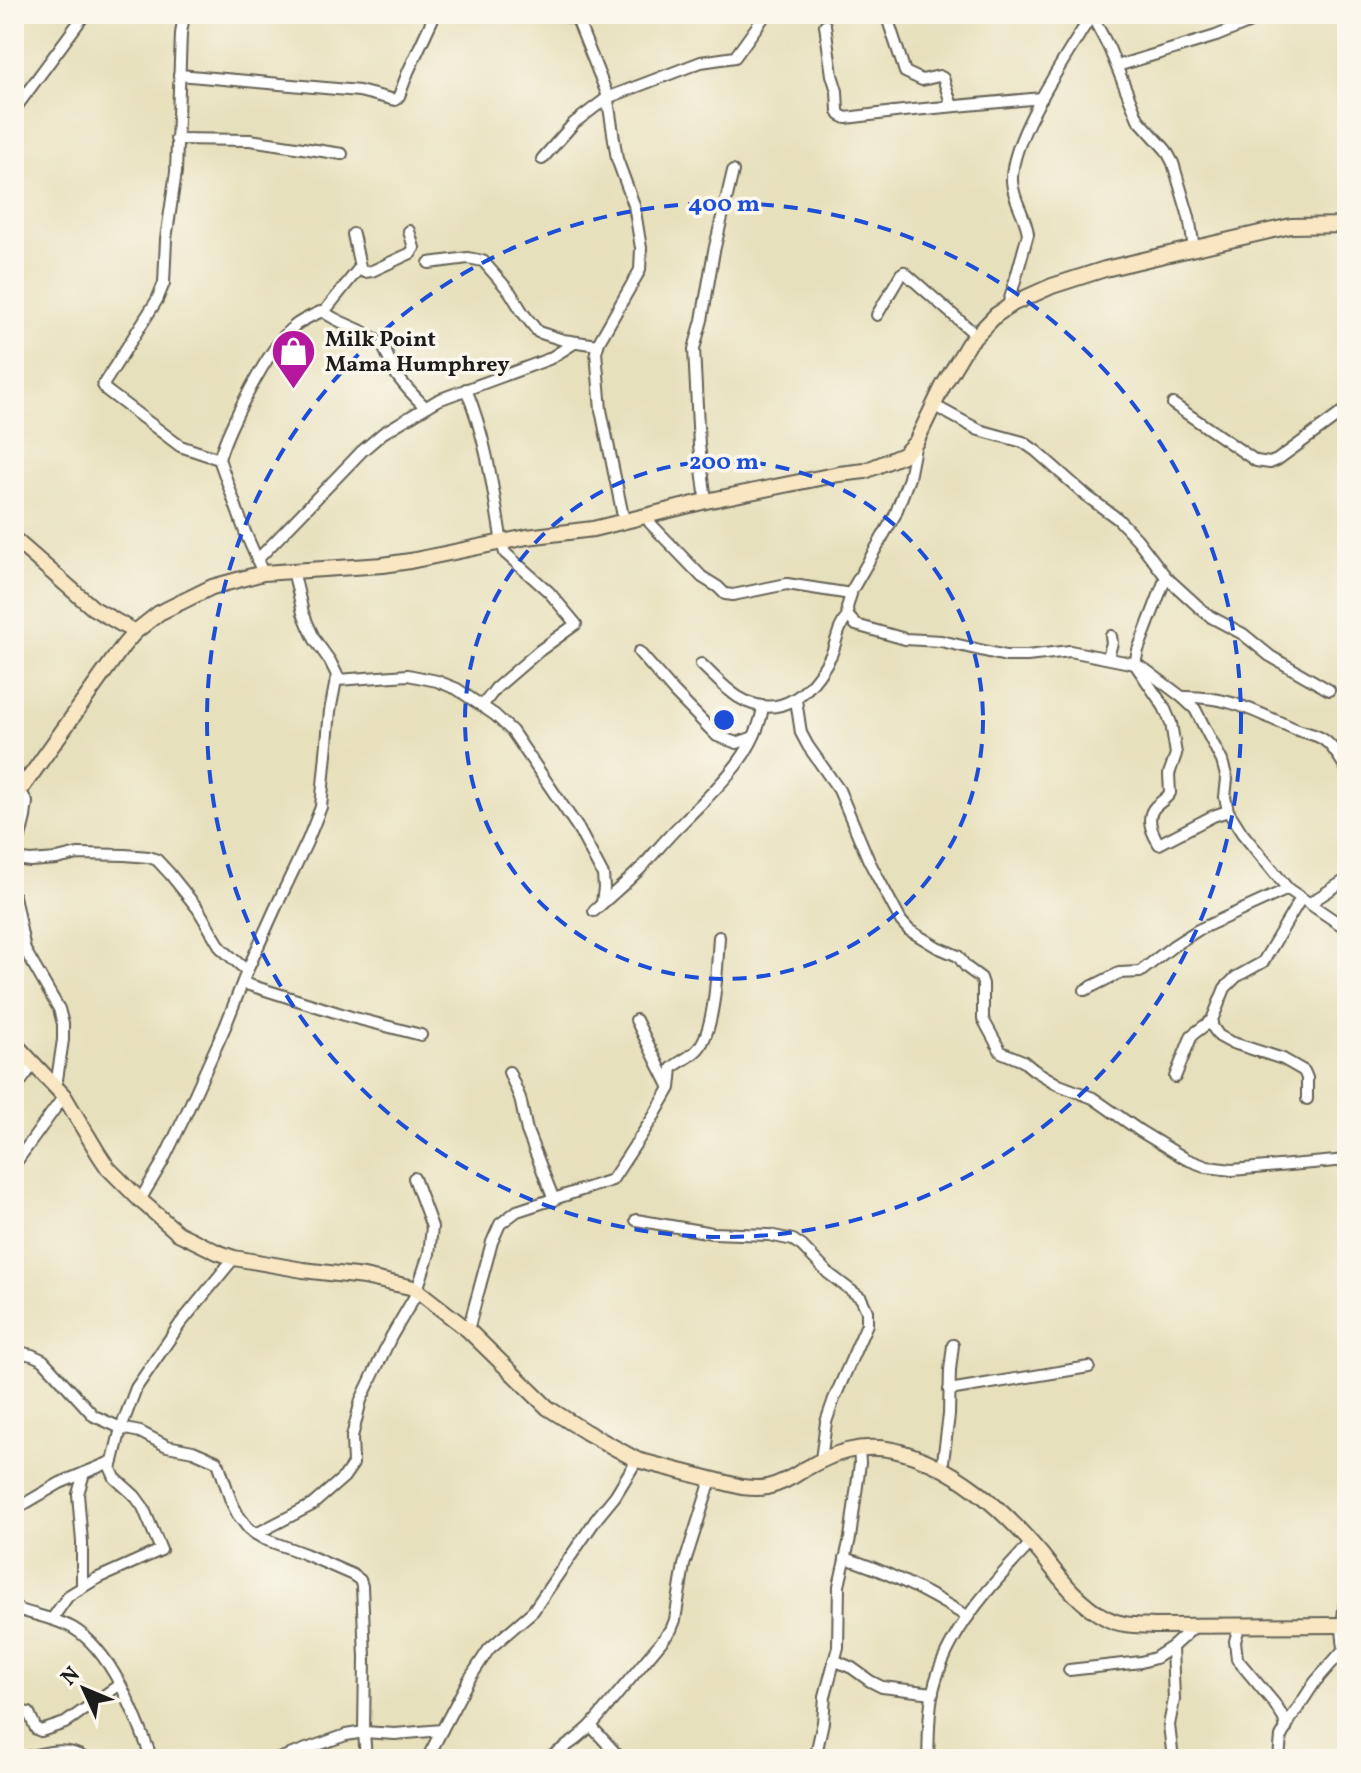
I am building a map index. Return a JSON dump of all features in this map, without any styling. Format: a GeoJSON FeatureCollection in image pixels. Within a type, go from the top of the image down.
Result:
{"type":"FeatureCollection","features":[{"type":"Feature","properties":{"kind":"street"},"geometry":{"type":"LineString","coordinates":[[14,110],[85,14]]}},
{"type":"Feature","properties":{"kind":"street"},"geometry":{"type":"LineString","coordinates":[[184,14],[176,172],[166,239],[164,283],[157,300],[103,385],[180,446],[219,459]]}},
{"type":"Feature","properties":{"kind":"street"},"geometry":{"type":"LineString","coordinates":[[179,75],[359,91],[395,100],[435,14]]}},
{"type":"Feature","properties":{"kind":"street"},"geometry":{"type":"LineString","coordinates":[[557,14],[578,16],[602,78],[617,159],[634,205],[641,265],[596,352],[601,410],[624,521]]}},
{"type":"Feature","properties":{"kind":"street"},"geometry":{"type":"LineString","coordinates":[[542,159],[574,123],[607,98],[701,62],[735,57],[766,14]]}},
{"type":"Feature","properties":{"kind":"street"},"geometry":{"type":"LineString","coordinates":[[886,14],[904,70],[922,80],[943,78],[952,106]]}},
{"type":"Feature","properties":{"kind":"street"},"geometry":{"type":"LineString","coordinates":[[1117,66],[1191,45],[1270,14]]}},
{"type":"Feature","properties":{"kind":"street"},"geometry":{"type":"LineString","coordinates":[[1008,306],[1028,234],[1013,190],[1013,164],[1042,98],[1091,15],[1103,34],[1138,119],[1166,150],[1173,163],[1189,217],[1194,248]]}},
{"type":"Feature","properties":{"kind":"street"},"geometry":{"type":"LineString","coordinates":[[825,25],[840,115],[851,118],[1042,98]]}},
{"type":"Feature","properties":{"kind":"street"},"geometry":{"type":"LineString","coordinates":[[176,139],[250,140],[342,154]]}},
{"type":"Feature","properties":{"kind":"street"},"geometry":{"type":"LineString","coordinates":[[706,501],[699,445],[694,349],[733,171]]}},
{"type":"Feature","properties":{"kind":"street"},"geometry":{"type":"LineString","coordinates":[[1347,225],[1291,226],[1105,269],[1052,286],[1008,306],[976,335],[961,354],[933,405],[916,442],[909,478],[895,515],[851,594],[847,608],[848,616],[856,625],[905,639],[941,641],[1006,656],[1070,651],[1135,664],[1195,709],[1222,761],[1227,779],[1225,797],[1228,811],[1242,833],[1288,889],[1347,929]]}},
{"type":"Feature","properties":{"kind":"street"},"geometry":{"type":"LineString","coordinates":[[359,269],[372,271],[411,253],[414,248],[409,231]]}},
{"type":"Feature","properties":{"kind":"street"},"geometry":{"type":"LineString","coordinates":[[260,567],[219,459],[223,444],[263,367],[289,331],[324,312],[359,269],[353,234]]}},
{"type":"Feature","properties":{"kind":"street"},"geometry":{"type":"LineString","coordinates":[[429,263],[468,258],[483,261],[538,332],[598,345]]}},
{"type":"Feature","properties":{"kind":"street"},"geometry":{"type":"LineString","coordinates":[[877,315],[904,272],[976,335]]}},
{"type":"Feature","properties":{"kind":"street"},"geometry":{"type":"LineString","coordinates":[[324,312],[380,342],[393,370],[425,407]]}},
{"type":"Feature","properties":{"kind":"street"},"geometry":{"type":"LineString","coordinates":[[20,792],[135,632],[159,613],[190,596],[260,567],[362,451],[383,433],[425,407],[549,359],[576,342]]}},
{"type":"Feature","properties":{"kind":"street"},"geometry":{"type":"LineString","coordinates":[[466,389],[489,464],[502,543],[508,556],[549,592],[576,624],[496,688],[482,706]]}},
{"type":"Feature","properties":{"kind":"street"},"geometry":{"type":"LineString","coordinates":[[1173,404],[1256,461],[1270,463],[1347,409]]}},
{"type":"Feature","properties":{"kind":"street"},"geometry":{"type":"LineString","coordinates":[[933,405],[979,430],[1023,442],[1036,451],[1118,519],[1166,577],[1211,617],[1329,690]]}},
{"type":"Feature","properties":{"kind":"street"},"geometry":{"type":"LineString","coordinates":[[260,567],[293,570],[383,565],[527,537],[593,529],[706,501],[835,474],[865,471],[903,455],[916,442]]}},
{"type":"Feature","properties":{"kind":"street"},"geometry":{"type":"LineString","coordinates":[[646,516],[694,570],[725,594],[787,584],[851,594]]}},
{"type":"Feature","properties":{"kind":"street"},"geometry":{"type":"LineString","coordinates":[[14,539],[93,608],[135,632]]}},
{"type":"Feature","properties":{"kind":"street"},"geometry":{"type":"LineString","coordinates":[[140,1200],[185,1116],[321,807],[330,711],[337,680],[335,670],[315,640],[303,613],[293,570]]}},
{"type":"Feature","properties":{"kind":"street"},"geometry":{"type":"LineString","coordinates":[[1166,577],[1135,664],[1164,707],[1171,723],[1176,754],[1169,774],[1170,793],[1155,806],[1151,815],[1153,836],[1159,844],[1228,811]]}},
{"type":"Feature","properties":{"kind":"street"},"geometry":{"type":"LineString","coordinates":[[701,664],[726,688],[763,707],[796,700],[818,676],[829,658],[839,627],[848,616]]}},
{"type":"Feature","properties":{"kind":"street"},"geometry":{"type":"LineString","coordinates":[[1108,657],[1111,636]]}},
{"type":"Feature","properties":{"kind":"street"},"geometry":{"type":"LineString","coordinates":[[639,652],[717,736],[737,743],[753,737]]}},
{"type":"Feature","properties":{"kind":"street"},"geometry":{"type":"LineString","coordinates":[[337,680],[408,675],[445,684],[482,706],[512,731],[578,828],[603,875],[604,888],[598,907],[715,792],[753,737],[763,707]]}},
{"type":"Feature","properties":{"kind":"street"},"geometry":{"type":"LineString","coordinates":[[1182,697],[1206,697],[1237,703],[1319,737],[1331,746],[1347,770]]}},
{"type":"Feature","properties":{"kind":"street"},"geometry":{"type":"LineString","coordinates":[[796,700],[801,733],[839,790],[863,850],[901,921],[909,930],[958,956],[966,967],[981,978],[983,1019],[1001,1052],[1023,1061],[1059,1085],[1093,1098],[1186,1159],[1207,1167],[1232,1170],[1347,1160]]}},
{"type":"Feature","properties":{"kind":"street"},"geometry":{"type":"LineString","coordinates":[[14,766],[20,792],[27,802],[14,860],[94,854],[157,860],[198,909],[221,948],[247,971]]}},
{"type":"Feature","properties":{"kind":"street"},"geometry":{"type":"LineString","coordinates":[[1175,1077],[1192,1035],[1212,1020],[1225,988],[1236,977],[1263,962],[1306,900],[1347,879]]}},
{"type":"Feature","properties":{"kind":"street"},"geometry":{"type":"LineString","coordinates":[[1085,990],[1119,973],[1140,972],[1198,930],[1288,889]]}},
{"type":"Feature","properties":{"kind":"street"},"geometry":{"type":"LineString","coordinates":[[14,896],[25,950],[59,1009],[63,1024],[60,1091],[14,1165]]}},
{"type":"Feature","properties":{"kind":"street"},"geometry":{"type":"LineString","coordinates":[[468,1330],[492,1242],[500,1224],[517,1211],[612,1180],[670,1088],[672,1068],[697,1049],[704,1039],[715,988],[719,937]]}},
{"type":"Feature","properties":{"kind":"street"},"geometry":{"type":"LineString","coordinates":[[243,983],[421,1035]]}},
{"type":"Feature","properties":{"kind":"street"},"geometry":{"type":"LineString","coordinates":[[636,1020],[670,1088]]}},
{"type":"Feature","properties":{"kind":"street"},"geometry":{"type":"LineString","coordinates":[[1212,1020],[1214,1030],[1230,1042],[1283,1059],[1304,1071],[1307,1099]]}},
{"type":"Feature","properties":{"kind":"street"},"geometry":{"type":"LineString","coordinates":[[14,1043],[60,1091],[108,1168],[178,1233],[234,1258],[364,1277],[418,1291],[468,1330],[548,1408],[637,1460],[742,1487],[765,1488],[785,1481],[837,1453],[859,1448],[892,1450],[942,1469],[983,1496],[1017,1526],[1086,1605],[1108,1619],[1128,1625],[1345,1625]]}},
{"type":"Feature","properties":{"kind":"street"},"geometry":{"type":"LineString","coordinates":[[14,1091],[34,1063]]}},
{"type":"Feature","properties":{"kind":"street"},"geometry":{"type":"LineString","coordinates":[[509,1072],[520,1098],[527,1131],[554,1200]]}},
{"type":"Feature","properties":{"kind":"street"},"geometry":{"type":"LineString","coordinates":[[256,1534],[312,1505],[352,1467],[352,1437],[361,1400],[391,1337],[418,1291],[429,1254],[432,1227],[414,1178]]}},
{"type":"Feature","properties":{"kind":"street"},"geometry":{"type":"LineString","coordinates":[[636,1220],[712,1233],[769,1235],[793,1240],[861,1298],[867,1311],[867,1324],[826,1422],[821,1460]]}},
{"type":"Feature","properties":{"kind":"street"},"geometry":{"type":"LineString","coordinates":[[52,1619],[68,1596],[82,1587],[161,1550],[143,1507],[115,1478],[111,1469],[121,1428],[136,1388],[169,1339],[234,1258]]}},
{"type":"Feature","properties":{"kind":"street"},"geometry":{"type":"LineString","coordinates":[[942,1469],[953,1345]]}},
{"type":"Feature","properties":{"kind":"street"},"geometry":{"type":"LineString","coordinates":[[14,1351],[43,1360],[94,1416],[176,1449],[193,1451],[216,1461],[238,1515],[248,1528],[264,1539],[341,1569],[360,1580],[365,1657],[366,1759]]}},
{"type":"Feature","properties":{"kind":"street"},"geometry":{"type":"LineString","coordinates":[[949,1390],[1089,1367]]}},
{"type":"Feature","properties":{"kind":"street"},"geometry":{"type":"LineString","coordinates":[[816,1754],[825,1696],[839,1639],[839,1586],[850,1538],[859,1473],[859,1448]]}},
{"type":"Feature","properties":{"kind":"street"},"geometry":{"type":"LineString","coordinates":[[427,1759],[468,1681],[489,1649],[533,1611],[637,1460]]}},
{"type":"Feature","properties":{"kind":"street"},"geometry":{"type":"LineString","coordinates":[[14,1510],[60,1483],[113,1461]]}},
{"type":"Feature","properties":{"kind":"street"},"geometry":{"type":"LineString","coordinates":[[82,1587],[78,1494],[84,1473]]}},
{"type":"Feature","properties":{"kind":"street"},"geometry":{"type":"LineString","coordinates":[[548,1759],[591,1726],[671,1630],[684,1565],[711,1480]]}},
{"type":"Feature","properties":{"kind":"street"},"geometry":{"type":"LineString","coordinates":[[928,1759],[933,1693],[940,1668],[961,1626],[1031,1543]]}},
{"type":"Feature","properties":{"kind":"street"},"geometry":{"type":"LineString","coordinates":[[845,1558],[901,1580],[968,1617]]}},
{"type":"Feature","properties":{"kind":"street"},"geometry":{"type":"LineString","coordinates":[[1279,1759],[1281,1737],[1315,1682],[1346,1653],[1347,1592]]}},
{"type":"Feature","properties":{"kind":"street"},"geometry":{"type":"LineString","coordinates":[[14,1608],[73,1628],[87,1640],[104,1659],[119,1685],[152,1759]]}},
{"type":"Feature","properties":{"kind":"street"},"geometry":{"type":"LineString","coordinates":[[1069,1670],[1141,1662],[1160,1656],[1197,1624]]}},
{"type":"Feature","properties":{"kind":"street"},"geometry":{"type":"LineString","coordinates":[[1240,1624],[1235,1641],[1237,1659],[1274,1703],[1286,1729]]}},
{"type":"Feature","properties":{"kind":"street"},"geometry":{"type":"LineString","coordinates":[[1172,1647],[1174,1700],[1169,1725],[1173,1759]]}},
{"type":"Feature","properties":{"kind":"street"},"geometry":{"type":"LineString","coordinates":[[834,1660],[882,1687],[933,1693]]}},
{"type":"Feature","properties":{"kind":"street"},"geometry":{"type":"LineString","coordinates":[[14,1716],[29,1713],[36,1729],[41,1731],[65,1723],[119,1685]]}},
{"type":"Feature","properties":{"kind":"street"},"geometry":{"type":"LineString","coordinates":[[591,1726],[621,1759]]}},
{"type":"Feature","properties":{"kind":"street"},"geometry":{"type":"LineString","coordinates":[[278,1759],[346,1735],[442,1730]]}},
{"type":"Feature","properties":{"kind":"street"},"geometry":{"type":"LineString","coordinates":[[14,1759],[57,1750],[71,1751],[86,1759]]}},
{"type":"Feature","properties":{"kind":"street"},"geometry":{"type":"LineString","coordinates":[[801,1759],[816,1754],[838,1759]]}},
{"type":"Feature","properties":{"kind":"place","name":"Milk Point Mama Humphrey"},"geometry":{"type":"Point","coordinates":[294,390]}}]}
